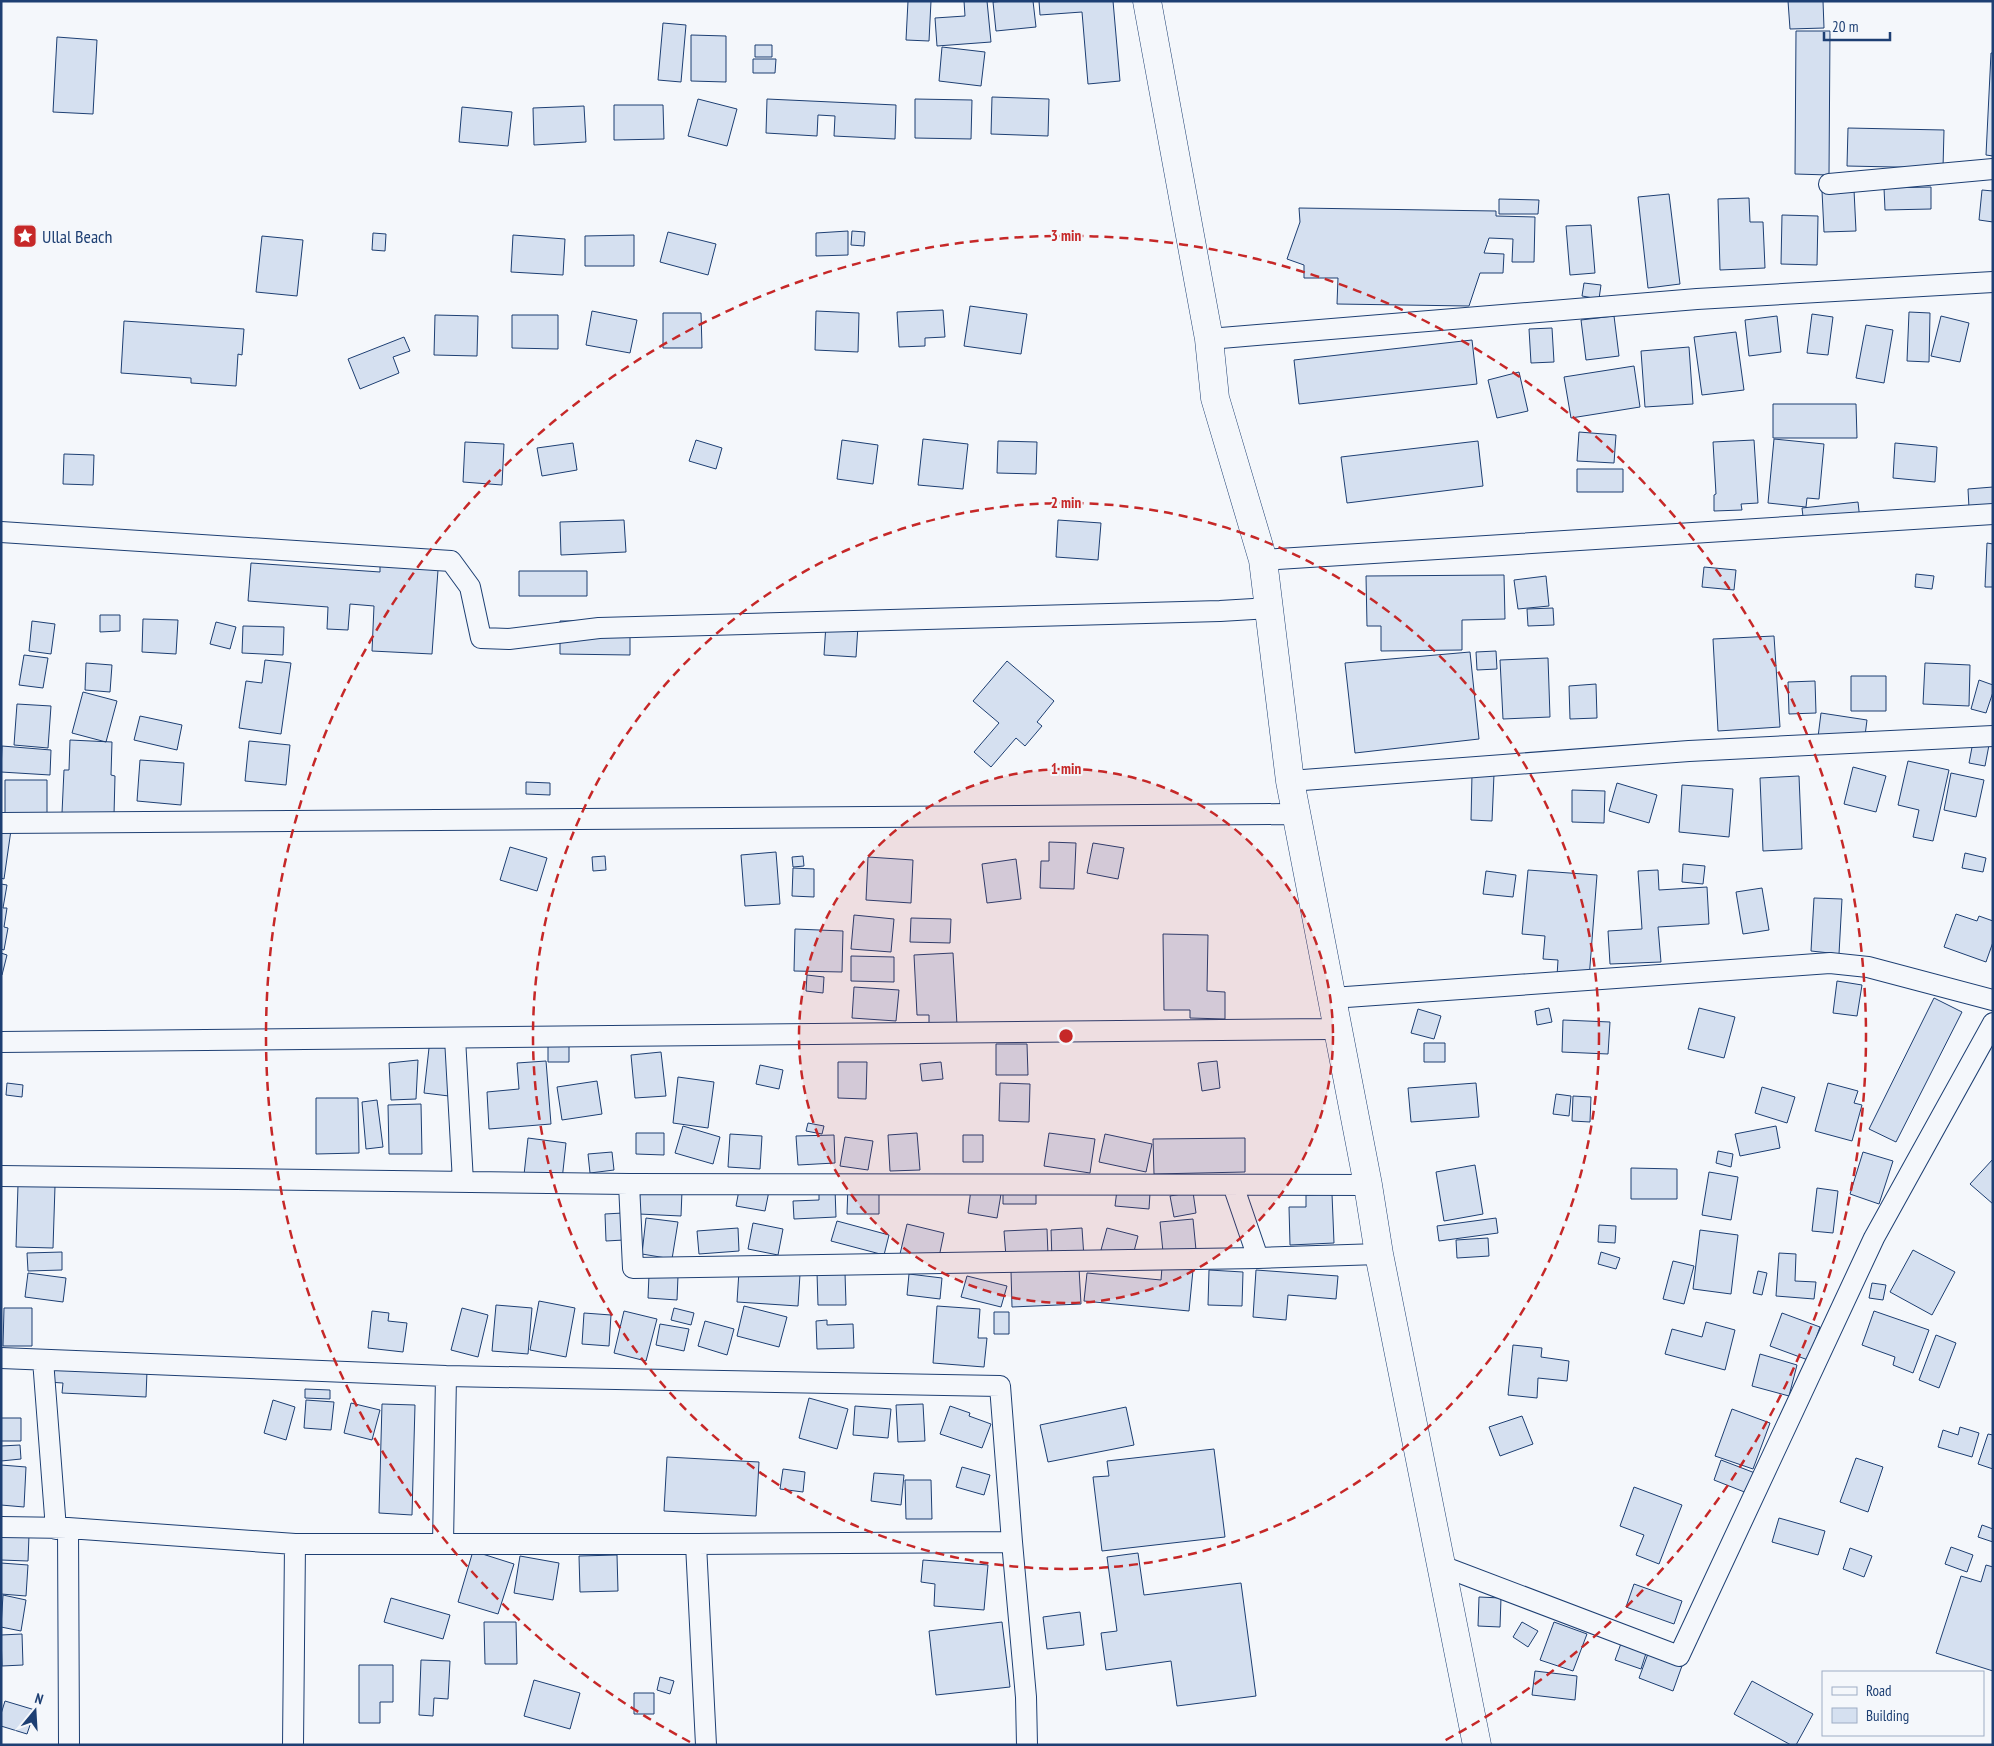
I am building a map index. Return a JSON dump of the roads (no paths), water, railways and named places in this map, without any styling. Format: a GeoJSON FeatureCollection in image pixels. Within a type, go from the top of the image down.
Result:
{"type":"FeatureCollection","features":[{"type":"Feature","properties":{"kind":"street"},"geometry":{"type":"LineString","coordinates":[[1147,1],[1209,339],[1216,398],[1263,560],[1290,781],[1368,1185],[1379,1254],[1477,1745]]}},
{"type":"Feature","properties":{"kind":"street"},"geometry":{"type":"LineString","coordinates":[[1829,184],[1993,169]]}},
{"type":"Feature","properties":{"kind":"street"},"geometry":{"type":"LineString","coordinates":[[1209,339],[1697,299],[1993,282]]}},
{"type":"Feature","properties":{"kind":"street"},"geometry":{"type":"LineString","coordinates":[[1263,560],[1993,514]]}},
{"type":"Feature","properties":{"kind":"street"},"geometry":{"type":"LineString","coordinates":[[1,532],[451,561],[470,587],[481,638],[509,639],[599,628],[1220,611],[1270,608]]}},
{"type":"Feature","properties":{"kind":"street"},"geometry":{"type":"LineString","coordinates":[[1290,781],[1689,751],[1993,736]]}},
{"type":"Feature","properties":{"kind":"street"},"geometry":{"type":"LineString","coordinates":[[1,823],[1289,814],[1297,816]]}},
{"type":"Feature","properties":{"kind":"street"},"geometry":{"type":"LineString","coordinates":[[1332,998],[1830,963],[1868,967],[1993,1000]]}},
{"type":"Feature","properties":{"kind":"street"},"geometry":{"type":"LineString","coordinates":[[1442,1566],[1678,1656],[1874,1238],[1993,1023]]}},
{"type":"Feature","properties":{"kind":"street"},"geometry":{"type":"LineString","coordinates":[[1,1042],[1292,1030],[1332,1029],[1338,1027]]}},
{"type":"Feature","properties":{"kind":"street"},"geometry":{"type":"LineString","coordinates":[[455,1038],[463,1182]]}},
{"type":"Feature","properties":{"kind":"street"},"geometry":{"type":"LineString","coordinates":[[1,1176],[629,1184],[1368,1185]]}},
{"type":"Feature","properties":{"kind":"street"},"geometry":{"type":"LineString","coordinates":[[629,1184],[633,1268],[1258,1258],[1379,1254]]}},
{"type":"Feature","properties":{"kind":"street"},"geometry":{"type":"LineString","coordinates":[[1232,1185],[1258,1258]]}},
{"type":"Feature","properties":{"kind":"street"},"geometry":{"type":"LineString","coordinates":[[1,1358],[446,1376],[1000,1386],[1026,1697],[1027,1745]]}},
{"type":"Feature","properties":{"kind":"street"},"geometry":{"type":"LineString","coordinates":[[43,1360],[62,1528],[69,1745]]}},
{"type":"Feature","properties":{"kind":"street"},"geometry":{"type":"LineString","coordinates":[[443,1543],[446,1376]]}},
{"type":"Feature","properties":{"kind":"street"},"geometry":{"type":"LineString","coordinates":[[1,1527],[62,1528],[295,1544],[1012,1542]]}},
{"type":"Feature","properties":{"kind":"street"},"geometry":{"type":"LineString","coordinates":[[293,1745],[295,1544]]}},
{"type":"Feature","properties":{"kind":"street"},"geometry":{"type":"LineString","coordinates":[[696,1544],[706,1745]]}},
{"type":"Feature","properties":{"kind":"place","name":"Ullal Beach"},"geometry":{"type":"Point","coordinates":[25,236]}}]}
